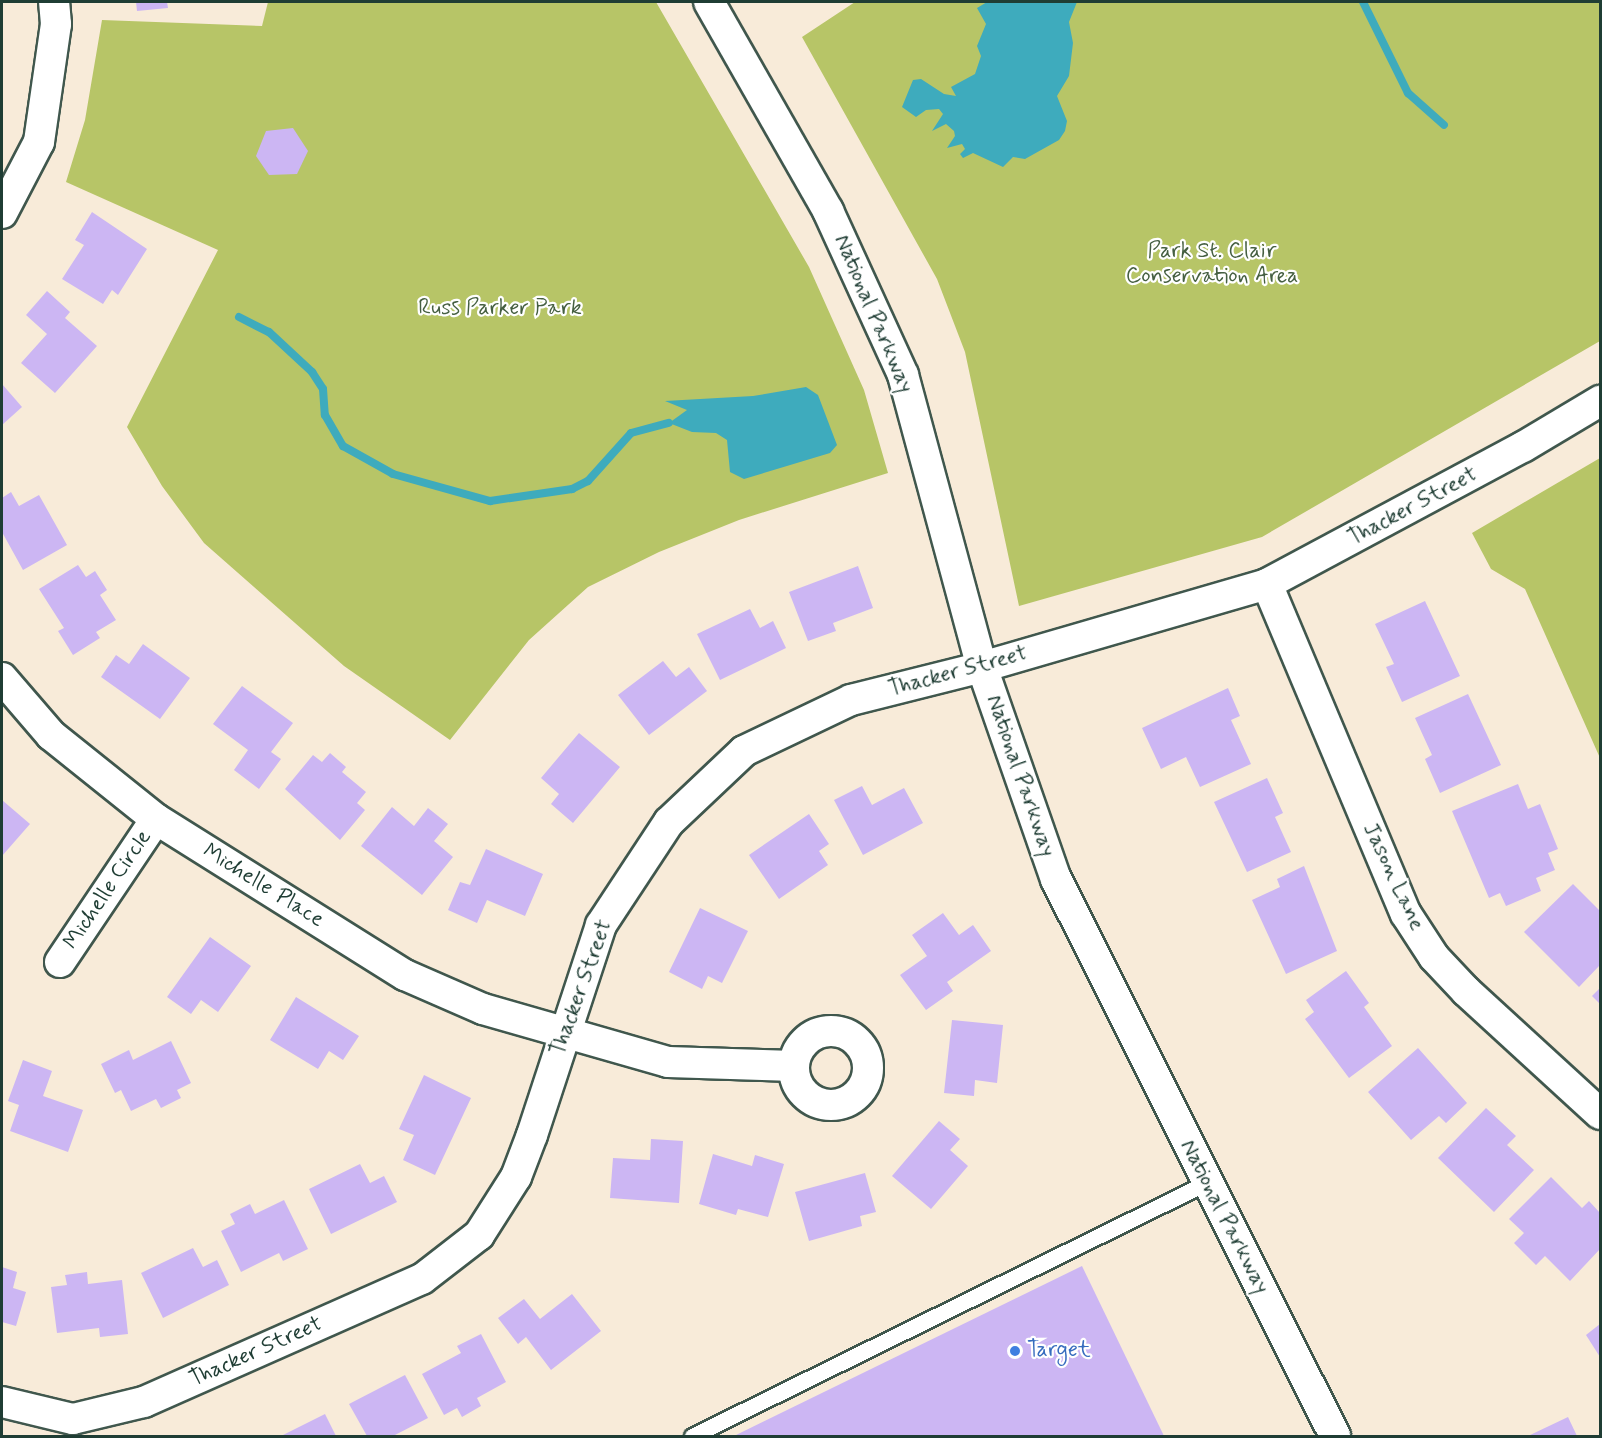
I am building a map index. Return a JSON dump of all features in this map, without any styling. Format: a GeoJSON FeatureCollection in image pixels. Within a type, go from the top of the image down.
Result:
{"type":"FeatureCollection","features":[{"type":"Feature","properties":{"kind":"street"},"geometry":{"type":"LineString","coordinates":[[2,213],[39,142],[56,24],[54,2]]}},
{"type":"Feature","properties":{"kind":"street","name":"National Parkway"},"geometry":{"type":"LineString","coordinates":[[709,2],[828,211],[903,375],[982,667],[1056,879],[1335,1437]]}},
{"type":"Feature","properties":{"kind":"street","name":"Thacker Street"},"geometry":{"type":"LineString","coordinates":[[2,1402],[73,1419],[144,1402],[422,1279],[479,1235],[516,1176],[601,925],[669,822],[744,751],[851,700],[982,667],[1267,584],[1523,447],[1600,401]]}},
{"type":"Feature","properties":{"kind":"street","name":"Jason Lane"},"geometry":{"type":"LineString","coordinates":[[1267,584],[1406,914],[1434,957],[1466,991],[1600,1114]]}},
{"type":"Feature","properties":{"kind":"street","name":"Michelle Place"},"geometry":{"type":"LineString","coordinates":[[2,678],[51,735],[156,819],[405,975],[483,1009],[668,1062],[794,1066]]}},
{"type":"Feature","properties":{"kind":"street","name":"Michelle Circle"},"geometry":{"type":"LineString","coordinates":[[60,962],[156,819]]}},
{"type":"Feature","properties":{"kind":"lane"},"geometry":{"type":"LineString","coordinates":[[692,1437],[1206,1183]]}},
{"type":"Feature","properties":{"kind":"green space","name":"Russ Parker Park"},"geometry":{"type":"Polygon","coordinates":[[[268,2],[656,2],[809,267],[864,390],[888,473],[739,520],[659,552],[588,587],[529,640],[450,740],[344,666],[204,543],[162,486],[127,427],[218,250],[66,182],[85,120],[102,20],[262,26],[268,2]]]}},
{"type":"Feature","properties":{"kind":"green space","name":"Park St. Clair Conservation Area"},"geometry":{"type":"Polygon","coordinates":[[[855,2],[1600,2],[1600,341],[1262,537],[1019,606],[965,352],[937,279],[802,37],[855,2]]]}},
{"type":"Feature","properties":{"kind":"green space"},"geometry":{"type":"Polygon","coordinates":[[[1600,458],[1600,758],[1525,589],[1491,569],[1472,533],[1600,458]]]}},
{"type":"Feature","properties":{"kind":"water"},"geometry":{"type":"Polygon","coordinates":[[[987,2],[1077,2],[1069,22],[1073,43],[1069,76],[1057,96],[1067,121],[1065,131],[1059,140],[1025,159],[1013,157],[1003,167],[973,153],[963,158],[960,154],[965,149],[962,144],[947,148],[955,136],[954,131],[946,124],[932,131],[943,114],[939,109],[926,110],[916,117],[902,107],[913,80],[921,79],[944,94],[956,96],[951,87],[975,74],[981,56],[977,46],[986,24],[977,8],[987,2]]]}},
{"type":"Feature","properties":{"kind":"water"},"geometry":{"type":"Polygon","coordinates":[[[806,387],[818,395],[837,445],[830,453],[744,479],[730,472],[727,440],[716,433],[692,432],[669,423],[687,410],[665,401],[753,396],[806,387]]]}},
{"type":"Feature","properties":{"kind":"building"},"geometry":{"type":"Polygon","coordinates":[[[136,2],[167,2],[168,8],[137,11],[136,2]]]}},
{"type":"Feature","properties":{"kind":"building"},"geometry":{"type":"Polygon","coordinates":[[[293,128],[308,151],[297,174],[269,175],[256,156],[266,131],[293,128]]]}},
{"type":"Feature","properties":{"kind":"building"},"geometry":{"type":"Polygon","coordinates":[[[92,212],[147,249],[118,295],[112,290],[103,304],[62,279],[84,245],[75,240],[92,212]]]}},
{"type":"Feature","properties":{"kind":"building"},"geometry":{"type":"Polygon","coordinates":[[[47,291],[70,312],[65,318],[97,346],[55,393],[21,363],[47,334],[26,315],[47,291]]]}},
{"type":"Feature","properties":{"kind":"building"},"geometry":{"type":"Polygon","coordinates":[[[2,384],[22,407],[2,425],[2,384]]]}},
{"type":"Feature","properties":{"kind":"building"},"geometry":{"type":"Polygon","coordinates":[[[11,492],[19,506],[39,495],[67,545],[23,570],[2,532],[2,498],[11,492]]]}},
{"type":"Feature","properties":{"kind":"building"},"geometry":{"type":"Polygon","coordinates":[[[78,565],[86,577],[95,571],[107,590],[100,595],[116,620],[96,632],[100,638],[73,655],[58,631],[64,628],[39,589],[78,565]]]}},
{"type":"Feature","properties":{"kind":"building"},"geometry":{"type":"Polygon","coordinates":[[[858,566],[873,608],[833,623],[836,631],[808,641],[789,592],[858,566]]]}},
{"type":"Feature","properties":{"kind":"building"},"geometry":{"type":"Polygon","coordinates":[[[1425,601],[1460,676],[1402,702],[1386,667],[1394,664],[1375,624],[1425,601]]]}},
{"type":"Feature","properties":{"kind":"building"},"geometry":{"type":"Polygon","coordinates":[[[750,609],[760,628],[773,621],[786,648],[720,680],[697,634],[750,609]]]}},
{"type":"Feature","properties":{"kind":"building"},"geometry":{"type":"Polygon","coordinates":[[[143,644],[190,678],[160,719],[101,677],[116,655],[129,664],[143,644]]]}},
{"type":"Feature","properties":{"kind":"building"},"geometry":{"type":"Polygon","coordinates":[[[663,661],[676,677],[689,667],[707,691],[649,735],[618,695],[663,661]]]}},
{"type":"Feature","properties":{"kind":"building"},"geometry":{"type":"Polygon","coordinates":[[[242,686],[293,723],[271,752],[281,759],[259,789],[234,770],[248,750],[213,724],[242,686]]]}},
{"type":"Feature","properties":{"kind":"building"},"geometry":{"type":"Polygon","coordinates":[[[1228,688],[1240,716],[1231,720],[1251,764],[1200,787],[1186,757],[1161,769],[1142,728],[1228,688]]]}},
{"type":"Feature","properties":{"kind":"building"},"geometry":{"type":"Polygon","coordinates":[[[1468,694],[1501,765],[1440,793],[1425,759],[1432,755],[1415,718],[1468,694]]]}},
{"type":"Feature","properties":{"kind":"building"},"geometry":{"type":"Polygon","coordinates":[[[579,733],[620,767],[573,823],[551,804],[559,794],[541,778],[579,733]]]}},
{"type":"Feature","properties":{"kind":"building"},"geometry":{"type":"Polygon","coordinates":[[[330,753],[346,767],[342,772],[366,792],[357,803],[365,810],[340,840],[285,789],[313,755],[322,762],[330,753]]]}},
{"type":"Feature","properties":{"kind":"building"},"geometry":{"type":"Polygon","coordinates":[[[1267,778],[1283,813],[1275,817],[1291,852],[1247,872],[1214,802],[1267,778]]]}},
{"type":"Feature","properties":{"kind":"building"},"geometry":{"type":"Polygon","coordinates":[[[1518,784],[1528,809],[1540,804],[1558,849],[1548,853],[1555,870],[1536,878],[1541,891],[1506,906],[1500,893],[1489,898],[1452,811],[1518,784]]]}},
{"type":"Feature","properties":{"kind":"building"},"geometry":{"type":"Polygon","coordinates":[[[862,786],[872,805],[904,788],[923,823],[863,855],[834,800],[862,786]]]}},
{"type":"Feature","properties":{"kind":"building"},"geometry":{"type":"Polygon","coordinates":[[[2,800],[30,824],[2,856],[2,800]]]}},
{"type":"Feature","properties":{"kind":"building"},"geometry":{"type":"Polygon","coordinates":[[[392,807],[414,826],[428,808],[448,824],[434,841],[453,857],[422,895],[361,846],[392,807]]]}},
{"type":"Feature","properties":{"kind":"building"},"geometry":{"type":"Polygon","coordinates":[[[809,814],[829,844],[819,851],[828,865],[779,899],[749,855],[809,814]]]}},
{"type":"Feature","properties":{"kind":"building"},"geometry":{"type":"Polygon","coordinates":[[[486,849],[543,874],[525,916],[487,900],[477,923],[448,910],[460,882],[470,885],[486,849]]]}},
{"type":"Feature","properties":{"kind":"building"},"geometry":{"type":"Polygon","coordinates":[[[1304,866],[1337,951],[1286,974],[1252,900],[1280,887],[1277,879],[1304,866]]]}},
{"type":"Feature","properties":{"kind":"building"},"geometry":{"type":"Polygon","coordinates":[[[1573,884],[1600,911],[1600,965],[1579,987],[1524,932],[1573,884]]]}},
{"type":"Feature","properties":{"kind":"building"},"geometry":{"type":"Polygon","coordinates":[[[700,908],[748,931],[722,983],[708,976],[702,989],[669,972],[700,908]]]}},
{"type":"Feature","properties":{"kind":"building"},"geometry":{"type":"Polygon","coordinates":[[[943,913],[959,935],[973,925],[991,951],[947,982],[953,991],[926,1010],[900,975],[927,956],[912,935],[943,913]]]}},
{"type":"Feature","properties":{"kind":"building"},"geometry":{"type":"Polygon","coordinates":[[[210,937],[251,966],[218,1012],[201,1000],[191,1014],[167,997],[210,937]]]}},
{"type":"Feature","properties":{"kind":"building"},"geometry":{"type":"Polygon","coordinates":[[[1346,971],[1369,1003],[1364,1007],[1392,1046],[1349,1078],[1305,1019],[1314,1012],[1306,1000],[1346,971]]]}},
{"type":"Feature","properties":{"kind":"building"},"geometry":{"type":"Polygon","coordinates":[[[1600,988],[1600,1004],[1592,996],[1600,988]]]}},
{"type":"Feature","properties":{"kind":"building"},"geometry":{"type":"Polygon","coordinates":[[[296,997],[359,1036],[343,1060],[329,1051],[318,1069],[270,1040],[296,997]]]}},
{"type":"Feature","properties":{"kind":"building"},"geometry":{"type":"Polygon","coordinates":[[[952,1020],[1003,1025],[997,1083],[975,1080],[974,1096],[944,1093],[952,1020]]]}},
{"type":"Feature","properties":{"kind":"building"},"geometry":{"type":"Polygon","coordinates":[[[171,1041],[191,1083],[177,1090],[181,1098],[161,1108],[156,1099],[131,1111],[121,1090],[115,1093],[101,1064],[129,1050],[133,1060],[171,1041]]]}},
{"type":"Feature","properties":{"kind":"building"},"geometry":{"type":"Polygon","coordinates":[[[1418,1048],[1467,1103],[1446,1123],[1439,1116],[1411,1140],[1368,1092],[1418,1048]]]}},
{"type":"Feature","properties":{"kind":"building"},"geometry":{"type":"Polygon","coordinates":[[[23,1060],[52,1071],[43,1096],[83,1110],[68,1152],[10,1131],[19,1105],[8,1101],[23,1060]]]}},
{"type":"Feature","properties":{"kind":"building"},"geometry":{"type":"Polygon","coordinates":[[[424,1075],[471,1098],[435,1175],[403,1160],[414,1135],[399,1129],[424,1075]]]}},
{"type":"Feature","properties":{"kind":"building"},"geometry":{"type":"Polygon","coordinates":[[[1486,1108],[1516,1136],[1507,1145],[1534,1170],[1494,1212],[1438,1158],[1486,1108]]]}},
{"type":"Feature","properties":{"kind":"building"},"geometry":{"type":"Polygon","coordinates":[[[939,1121],[960,1139],[950,1150],[968,1166],[931,1209],[892,1176],[939,1121]]]}},
{"type":"Feature","properties":{"kind":"building"},"geometry":{"type":"Polygon","coordinates":[[[651,1139],[683,1141],[679,1203],[610,1198],[613,1158],[650,1160],[651,1139]]]}},
{"type":"Feature","properties":{"kind":"building"},"geometry":{"type":"Polygon","coordinates":[[[713,1154],[752,1166],[755,1155],[784,1164],[768,1217],[738,1209],[736,1215],[699,1204],[713,1154]]]}},
{"type":"Feature","properties":{"kind":"building"},"geometry":{"type":"Polygon","coordinates":[[[360,1164],[370,1183],[384,1176],[397,1202],[331,1234],[309,1189],[360,1164]]]}},
{"type":"Feature","properties":{"kind":"building"},"geometry":{"type":"Polygon","coordinates":[[[865,1173],[876,1212],[860,1216],[862,1226],[809,1241],[795,1192],[865,1173]]]}},
{"type":"Feature","properties":{"kind":"building"},"geometry":{"type":"Polygon","coordinates":[[[1551,1177],[1582,1208],[1589,1201],[1600,1213],[1600,1249],[1570,1281],[1545,1256],[1536,1265],[1514,1243],[1524,1233],[1509,1219],[1551,1177]]]}},
{"type":"Feature","properties":{"kind":"building"},"geometry":{"type":"Polygon","coordinates":[[[284,1200],[308,1249],[283,1261],[279,1253],[241,1272],[221,1231],[235,1224],[230,1214],[250,1204],[255,1214],[284,1200]]]}},
{"type":"Feature","properties":{"kind":"building"},"geometry":{"type":"Polygon","coordinates":[[[193,1248],[203,1267],[217,1260],[229,1285],[163,1318],[141,1273],[193,1248]]]}},
{"type":"Feature","properties":{"kind":"building","name":"Target"},"geometry":{"type":"Polygon","coordinates":[[[1082,1266],[1164,1436],[734,1436],[1082,1266]]]}},
{"type":"Feature","properties":{"kind":"building"},"geometry":{"type":"Polygon","coordinates":[[[2,1267],[17,1272],[13,1288],[26,1292],[16,1326],[2,1322],[2,1267]]]}},
{"type":"Feature","properties":{"kind":"building"},"geometry":{"type":"Polygon","coordinates":[[[87,1272],[88,1284],[122,1280],[128,1334],[100,1337],[99,1328],[57,1333],[51,1287],[67,1285],[65,1275],[87,1272]]]}},
{"type":"Feature","properties":{"kind":"building"},"geometry":{"type":"Polygon","coordinates":[[[572,1294],[601,1331],[551,1370],[526,1337],[518,1344],[498,1318],[524,1299],[540,1319],[572,1294]]]}},
{"type":"Feature","properties":{"kind":"building"},"geometry":{"type":"Polygon","coordinates":[[[1600,1324],[1600,1357],[1586,1335],[1600,1324]]]}},
{"type":"Feature","properties":{"kind":"building"},"geometry":{"type":"Polygon","coordinates":[[[481,1334],[506,1382],[477,1398],[481,1406],[462,1417],[457,1408],[444,1415],[422,1374],[461,1353],[457,1346],[481,1334]]]}},
{"type":"Feature","properties":{"kind":"building"},"geometry":{"type":"Polygon","coordinates":[[[405,1375],[428,1418],[393,1436],[367,1436],[349,1404],[405,1375]]]}},
{"type":"Feature","properties":{"kind":"building"},"geometry":{"type":"Polygon","coordinates":[[[325,1414],[336,1436],[281,1436],[325,1414]]]}},
{"type":"Feature","properties":{"kind":"building"},"geometry":{"type":"Polygon","coordinates":[[[1568,1417],[1577,1436],[1528,1436],[1568,1417]]]}},
{"type":"Feature","properties":{"kind":"waterway"},"geometry":{"type":"LineString","coordinates":[[1363,2],[1408,93],[1444,125]]}},
{"type":"Feature","properties":{"kind":"waterway"},"geometry":{"type":"LineString","coordinates":[[239,317],[269,332],[312,372],[323,389],[325,415],[343,446],[393,474],[490,501],[572,489],[588,481],[631,433],[669,423]]}},
{"type":"Feature","properties":{"kind":"place","name":"Target"},"geometry":{"type":"Point","coordinates":[1015,1351]}}]}
